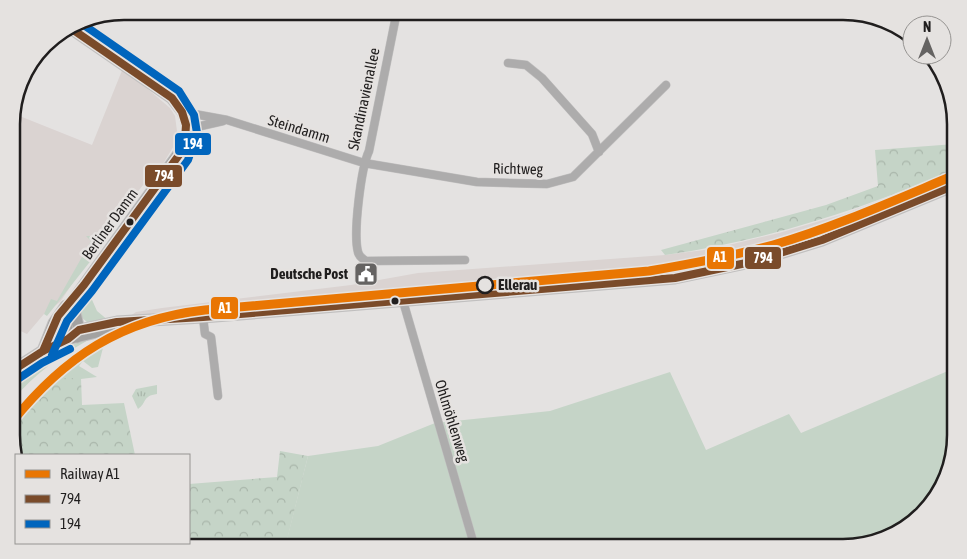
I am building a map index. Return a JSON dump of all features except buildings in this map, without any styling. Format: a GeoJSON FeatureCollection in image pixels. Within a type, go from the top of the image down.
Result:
{"type":"FeatureCollection","features":[{"type":"Feature","properties":{"kind":"main road"},"geometry":{"type":"LineString","coordinates":[[76,32],[140,74],[172,98],[183,112],[188,132]]}},
{"type":"Feature","properties":{"kind":"main road","name":"Berliner Damm"},"geometry":{"type":"LineString","coordinates":[[74,335],[66,326],[65,316],[77,294],[180,155],[188,132]]}},
{"type":"Feature","properties":{"kind":"main road"},"geometry":{"type":"LineString","coordinates":[[20,366],[74,335],[157,320],[675,278],[751,262],[822,240],[947,188]]}},
{"type":"Feature","properties":{"kind":"main road"},"geometry":{"type":"LineString","coordinates":[[43,351],[58,316],[77,294]]}},
{"type":"Feature","properties":{"kind":"street","name":"Skandinavienallee"},"geometry":{"type":"LineString","coordinates":[[395,20],[369,151],[364,163],[357,240],[361,257],[366,261],[465,260]]}},
{"type":"Feature","properties":{"kind":"street"},"geometry":{"type":"LineString","coordinates":[[508,63],[526,65],[542,78],[589,130],[599,152]]}},
{"type":"Feature","properties":{"kind":"street","name":"Richtweg"},"geometry":{"type":"LineString","coordinates":[[364,163],[477,182],[547,184],[572,176],[599,152],[666,85]]}},
{"type":"Feature","properties":{"kind":"street","name":"Steindamm"},"geometry":{"type":"LineString","coordinates":[[183,112],[227,120],[364,163]]}},
{"type":"Feature","properties":{"kind":"street"},"geometry":{"type":"LineString","coordinates":[[188,132],[201,126],[227,120]]}},
{"type":"Feature","properties":{"kind":"street","name":"Ohlmöhlenweg"},"geometry":{"type":"LineString","coordinates":[[403,301],[472,539]]}},
{"type":"Feature","properties":{"kind":"street"},"geometry":{"type":"LineString","coordinates":[[203,317],[205,334],[211,337],[218,396]]}},
{"type":"Feature","properties":{"kind":"shaded area"},"geometry":{"type":"Polygon","coordinates":[[[123,68],[170,108],[175,116],[178,139],[158,172],[147,180],[113,223],[60,302],[44,314],[27,334],[20,331],[21,116],[92,145],[123,68]]]}},
{"type":"Feature","properties":{"kind":"shaded area"},"geometry":{"type":"Polygon","coordinates":[[[947,173],[947,182],[828,231],[772,249],[673,272],[127,318],[136,312],[351,285],[418,273],[665,255],[712,249],[779,233],[847,213],[947,173]]]}},
{"type":"Feature","properties":{"kind":"green space"},"geometry":{"type":"Polygon","coordinates":[[[947,145],[947,173],[884,198],[813,222],[776,232],[703,249],[665,255],[661,250],[826,205],[878,186],[875,150],[947,145]]]}},
{"type":"Feature","properties":{"kind":"green space"},"geometry":{"type":"Polygon","coordinates":[[[86,236],[91,236],[104,244],[47,316],[44,314],[51,299],[57,301],[91,241],[86,236]]]}},
{"type":"Feature","properties":{"kind":"green space"},"geometry":{"type":"Polygon","coordinates":[[[86,293],[89,293],[97,311],[109,321],[87,322],[81,317],[80,305],[86,293]]]}},
{"type":"Feature","properties":{"kind":"green space"},"geometry":{"type":"Polygon","coordinates":[[[90,339],[48,366],[20,391],[20,373],[79,342],[90,339]]]}},
{"type":"Feature","properties":{"kind":"green space"},"geometry":{"type":"Polygon","coordinates":[[[104,344],[98,367],[92,368],[83,361],[79,366],[97,377],[81,379],[59,378],[104,344]]]}},
{"type":"Feature","properties":{"kind":"green space"},"geometry":{"type":"Polygon","coordinates":[[[947,371],[947,442],[939,475],[930,493],[901,522],[863,537],[850,539],[287,539],[308,456],[378,446],[435,423],[550,411],[670,372],[706,450],[789,414],[801,433],[947,371]]]}},
{"type":"Feature","properties":{"kind":"green space"},"geometry":{"type":"Polygon","coordinates":[[[59,378],[81,378],[82,405],[124,403],[135,454],[22,454],[20,418],[59,378]]]}},
{"type":"Feature","properties":{"kind":"green space"},"geometry":{"type":"Polygon","coordinates":[[[157,385],[157,394],[149,396],[138,409],[132,396],[136,389],[157,385]]]}},
{"type":"Feature","properties":{"kind":"green space"},"geometry":{"type":"Polygon","coordinates":[[[280,451],[308,456],[287,539],[190,539],[190,484],[277,477],[280,451]]]}},
{"type":"Feature","properties":{"kind":"rail line","name":"A1"},"geometry":{"type":"LineString","coordinates":[[20,413],[52,378],[74,360],[121,332],[147,322],[205,310],[649,271],[680,266],[742,253],[796,238],[865,213],[947,178]]}},
{"type":"Feature","properties":{"kind":"transit line","name":"194"},"geometry":{"type":"LineString","coordinates":[[52,355],[67,321],[92,291],[188,160],[197,133],[194,115],[179,91],[87,27]]}},
{"type":"Feature","properties":{"kind":"transit line","name":"794"},"geometry":{"type":"LineString","coordinates":[[43,351],[58,316],[84,285],[179,155],[185,140],[186,125],[182,112],[172,98],[76,32]]}},
{"type":"Feature","properties":{"kind":"transit line","name":"794"},"geometry":{"type":"LineString","coordinates":[[20,366],[43,351],[68,339],[79,330],[117,322],[203,317],[675,278],[751,262],[822,240],[947,188]]}},
{"type":"Feature","properties":{"kind":"transit line","name":"194"},"geometry":{"type":"LineString","coordinates":[[20,378],[42,363],[70,349]]}},
{"type":"Feature","properties":{"kind":"place","name":"Deutsche Post"},"geometry":{"type":"Point","coordinates":[366,274]}},
{"type":"Feature","properties":{"kind":"place","name":"Ellerau"},"geometry":{"type":"Point","coordinates":[485,285]}}]}
